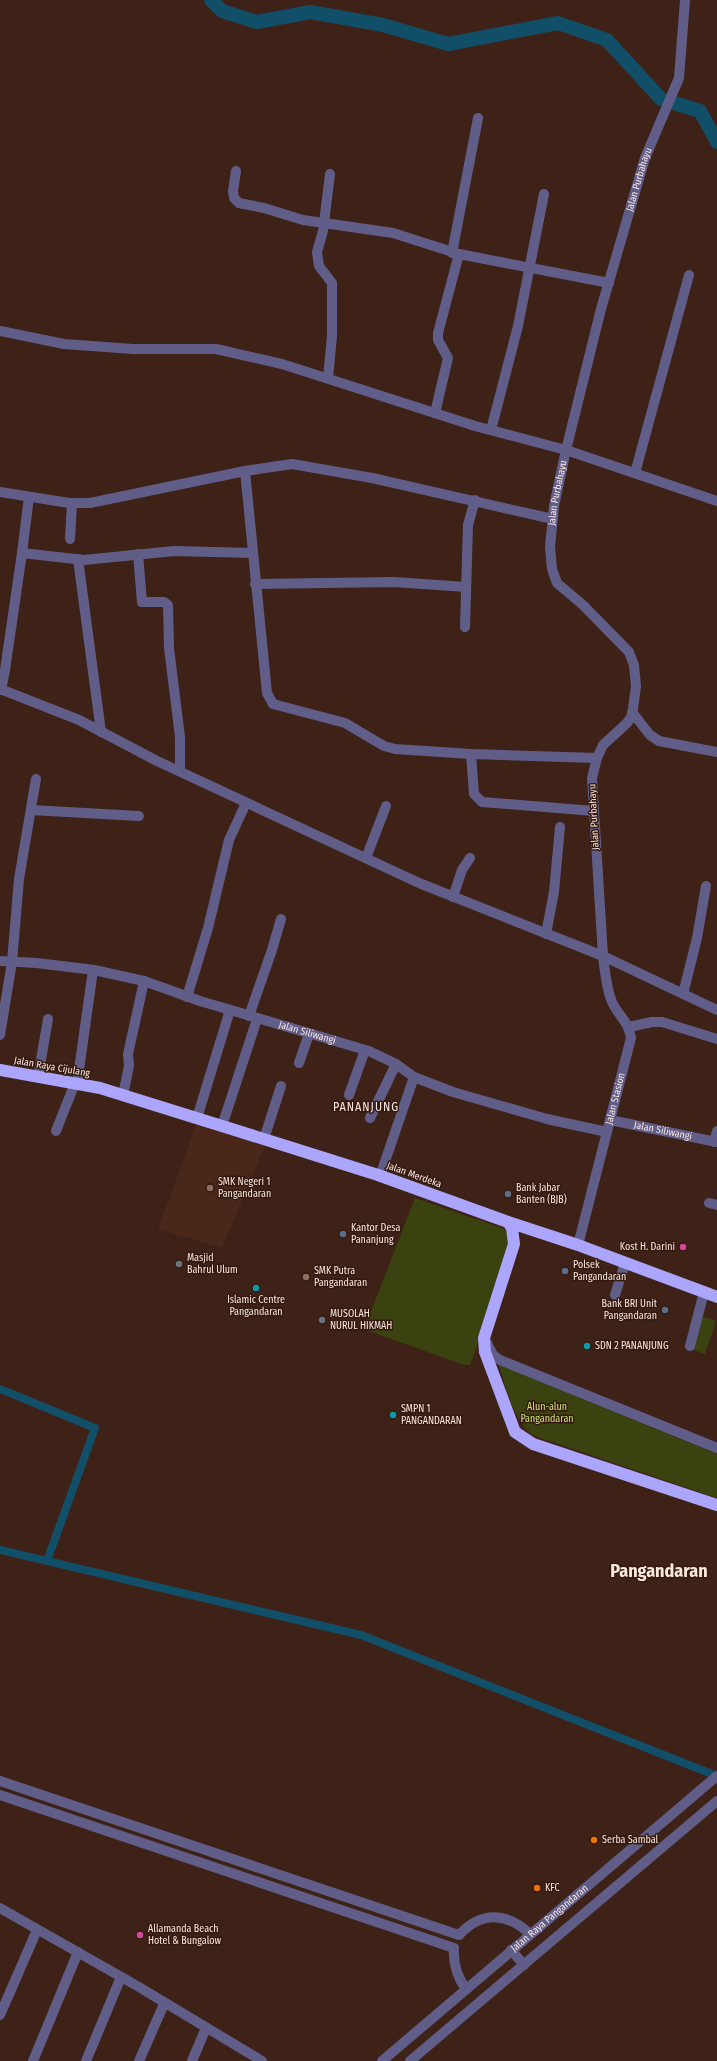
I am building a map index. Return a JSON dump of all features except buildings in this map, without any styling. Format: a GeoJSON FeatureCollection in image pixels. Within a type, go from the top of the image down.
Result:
{"type":"FeatureCollection","features":[{"type":"Feature","properties":{"kind":"highway","name":"Jalan Raya Cijulang"},"geometry":{"type":"LineString","coordinates":[[0,1070],[100,1088]]}},
{"type":"Feature","properties":{"kind":"highway","name":"Jalan Merdeka"},"geometry":{"type":"LineString","coordinates":[[100,1088],[380,1176],[508,1222],[578,1244],[717,1297]]}},
{"type":"Feature","properties":{"kind":"highway"},"geometry":{"type":"LineString","coordinates":[[508,1222],[512,1228],[514,1244],[484,1338],[485,1352],[509,1422],[515,1432],[533,1444],[717,1505]]}},
{"type":"Feature","properties":{"kind":"highway"},"geometry":{"type":"LineString","coordinates":[[514,1244],[527,1235],[540,1231]]}},
{"type":"Feature","properties":{"kind":"street","name":"Jalan Purbahayu"},"geometry":{"type":"LineString","coordinates":[[603,956],[592,778],[597,758],[603,745],[627,723],[632,712],[636,686],[634,665],[629,652],[584,606],[557,583],[552,569],[550,547],[553,519],[566,450],[609,283],[645,158],[679,78],[685,0]]}},
{"type":"Feature","properties":{"kind":"street"},"geometry":{"type":"LineString","coordinates":[[435,413],[448,358],[438,340],[438,333],[456,253],[478,118]]}},
{"type":"Feature","properties":{"kind":"street"},"geometry":{"type":"LineString","coordinates":[[236,171],[233,191],[234,198],[238,203],[264,208],[303,220],[393,233],[456,253],[609,283]]}},
{"type":"Feature","properties":{"kind":"street"},"geometry":{"type":"LineString","coordinates":[[328,378],[332,336],[332,283],[319,266],[317,252],[324,224],[330,174]]}},
{"type":"Feature","properties":{"kind":"street"},"geometry":{"type":"LineString","coordinates":[[492,430],[518,326],[544,194]]}},
{"type":"Feature","properties":{"kind":"street"},"geometry":{"type":"LineString","coordinates":[[635,473],[690,275]]}},
{"type":"Feature","properties":{"kind":"street"},"geometry":{"type":"LineString","coordinates":[[0,332],[64,344],[133,349],[216,349],[282,364],[435,413],[566,450],[717,501]]}},
{"type":"Feature","properties":{"kind":"street"},"geometry":{"type":"LineString","coordinates":[[0,492],[72,503],[101,501],[245,471],[282,465],[302,465],[475,500],[553,519]]}},
{"type":"Feature","properties":{"kind":"street"},"geometry":{"type":"LineString","coordinates":[[245,471],[267,693],[273,704],[345,723],[389,748],[471,754],[597,758]]}},
{"type":"Feature","properties":{"kind":"street"},"geometry":{"type":"LineString","coordinates":[[29,497],[5,670],[0,689],[79,720],[157,761],[453,897],[603,956],[717,1010]]}},
{"type":"Feature","properties":{"kind":"street"},"geometry":{"type":"LineString","coordinates":[[465,627],[468,525],[475,500]]}},
{"type":"Feature","properties":{"kind":"street"},"geometry":{"type":"LineString","coordinates":[[70,538],[72,503]]}},
{"type":"Feature","properties":{"kind":"street"},"geometry":{"type":"LineString","coordinates":[[22,553],[78,559],[177,551],[252,553]]}},
{"type":"Feature","properties":{"kind":"street"},"geometry":{"type":"LineString","coordinates":[[138,554],[142,602],[164,602],[168,605],[168,648],[180,737],[180,771]]}},
{"type":"Feature","properties":{"kind":"street"},"geometry":{"type":"LineString","coordinates":[[78,559],[101,732]]}},
{"type":"Feature","properties":{"kind":"street"},"geometry":{"type":"LineString","coordinates":[[255,584],[394,582],[466,587]]}},
{"type":"Feature","properties":{"kind":"street"},"geometry":{"type":"LineString","coordinates":[[632,712],[650,735],[659,741],[717,752]]}},
{"type":"Feature","properties":{"kind":"street"},"geometry":{"type":"LineString","coordinates":[[471,754],[474,794],[476,799],[482,802],[594,811]]}},
{"type":"Feature","properties":{"kind":"street"},"geometry":{"type":"LineString","coordinates":[[0,1035],[12,962],[16,899],[36,779]]}},
{"type":"Feature","properties":{"kind":"street"},"geometry":{"type":"LineString","coordinates":[[187,997],[208,928],[229,840],[246,803]]}},
{"type":"Feature","properties":{"kind":"street"},"geometry":{"type":"LineString","coordinates":[[366,858],[386,806]]}},
{"type":"Feature","properties":{"kind":"street"},"geometry":{"type":"LineString","coordinates":[[31,810],[139,816]]}},
{"type":"Feature","properties":{"kind":"street"},"geometry":{"type":"LineString","coordinates":[[546,934],[554,892],[560,827]]}},
{"type":"Feature","properties":{"kind":"street"},"geometry":{"type":"LineString","coordinates":[[453,897],[462,870],[470,858]]}},
{"type":"Feature","properties":{"kind":"street"},"geometry":{"type":"LineString","coordinates":[[683,994],[697,938],[706,886]]}},
{"type":"Feature","properties":{"kind":"street"},"geometry":{"type":"LineString","coordinates":[[222,1126],[281,919]]}},
{"type":"Feature","properties":{"kind":"street"},"geometry":{"type":"LineString","coordinates":[[603,956],[609,994],[618,1012],[629,1027],[652,1022],[662,1022],[717,1039]]}},
{"type":"Feature","properties":{"kind":"street","name":"Jalan Siliwangi"},"geometry":{"type":"LineString","coordinates":[[0,962],[37,962],[93,970],[144,981],[187,997],[365,1050],[396,1064],[414,1077],[453,1092],[547,1119],[607,1132]]}},
{"type":"Feature","properties":{"kind":"street"},"geometry":{"type":"LineString","coordinates":[[56,1131],[76,1083],[93,970]]}},
{"type":"Feature","properties":{"kind":"street"},"geometry":{"type":"LineString","coordinates":[[123,1095],[129,1066],[128,1054],[144,981]]}},
{"type":"Feature","properties":{"kind":"street"},"geometry":{"type":"LineString","coordinates":[[197,1118],[230,1010]]}},
{"type":"Feature","properties":{"kind":"street"},"geometry":{"type":"LineString","coordinates":[[38,1077],[48,1019]]}},
{"type":"Feature","properties":{"kind":"street","name":"Jalan Stasion"},"geometry":{"type":"LineString","coordinates":[[578,1244],[631,1038],[629,1027]]}},
{"type":"Feature","properties":{"kind":"street"},"geometry":{"type":"LineString","coordinates":[[299,1063],[309,1034]]}},
{"type":"Feature","properties":{"kind":"street"},"geometry":{"type":"LineString","coordinates":[[350,1095],[365,1050]]}},
{"type":"Feature","properties":{"kind":"street"},"geometry":{"type":"LineString","coordinates":[[370,1118],[396,1064]]}},
{"type":"Feature","properties":{"kind":"street"},"geometry":{"type":"LineString","coordinates":[[380,1176],[414,1077]]}},
{"type":"Feature","properties":{"kind":"street"},"geometry":{"type":"LineString","coordinates":[[264,1139],[282,1086]]}},
{"type":"Feature","properties":{"kind":"street","name":"Jalan Siliwangi"},"geometry":{"type":"LineString","coordinates":[[610,1120],[716,1142]]}},
{"type":"Feature","properties":{"kind":"street"},"geometry":{"type":"LineString","coordinates":[[716,1142],[717,1131]]}},
{"type":"Feature","properties":{"kind":"street"},"geometry":{"type":"LineString","coordinates":[[615,1295],[625,1262]]}},
{"type":"Feature","properties":{"kind":"street"},"geometry":{"type":"LineString","coordinates":[[690,1346],[704,1292]]}},
{"type":"Feature","properties":{"kind":"street"},"geometry":{"type":"LineString","coordinates":[[484,1338],[493,1354],[500,1360],[717,1448]]}},
{"type":"Feature","properties":{"kind":"street","name":"Jalan Raya Pangandaran"},"geometry":{"type":"LineString","coordinates":[[382,2061],[715,1778]]}},
{"type":"Feature","properties":{"kind":"street"},"geometry":{"type":"LineString","coordinates":[[0,1781],[459,1935]]}},
{"type":"Feature","properties":{"kind":"street"},"geometry":{"type":"LineString","coordinates":[[0,1794],[454,1948]]}},
{"type":"Feature","properties":{"kind":"street"},"geometry":{"type":"LineString","coordinates":[[37,1806],[42,1794]]}},
{"type":"Feature","properties":{"kind":"street","name":"Jalan Raya Pangandaran"},"geometry":{"type":"LineString","coordinates":[[410,2061],[717,1801]]}},
{"type":"Feature","properties":{"kind":"street"},"geometry":{"type":"LineString","coordinates":[[0,1908],[36,1930],[121,1977],[206,2028],[244,2057],[262,2061]]}},
{"type":"Feature","properties":{"kind":"street"},"geometry":{"type":"LineString","coordinates":[[466,1989],[456,1971],[454,1948],[459,1935],[473,1922],[492,1917],[510,1920],[519,1924],[530,1934]]}},
{"type":"Feature","properties":{"kind":"street"},"geometry":{"type":"LineString","coordinates":[[0,2015],[36,1930]]}},
{"type":"Feature","properties":{"kind":"street"},"geometry":{"type":"LineString","coordinates":[[511,1950],[524,1965]]}},
{"type":"Feature","properties":{"kind":"street"},"geometry":{"type":"LineString","coordinates":[[33,2061],[78,1952]]}},
{"type":"Feature","properties":{"kind":"street"},"geometry":{"type":"LineString","coordinates":[[86,2061],[121,1977]]}},
{"type":"Feature","properties":{"kind":"street"},"geometry":{"type":"LineString","coordinates":[[139,2061],[164,2004]]}},
{"type":"Feature","properties":{"kind":"street"},"geometry":{"type":"LineString","coordinates":[[192,2061],[206,2028]]}},
{"type":"Feature","properties":{"kind":"shaded area","name":"SMK Negeri 1 Pangandaran"},"geometry":{"type":"Polygon","coordinates":[[[196,1125],[265,1146],[222,1248],[158,1229],[196,1125]]]}},
{"type":"Feature","properties":{"kind":"green space"},"geometry":{"type":"Polygon","coordinates":[[[415,1198],[505,1229],[510,1236],[487,1318],[470,1365],[464,1365],[369,1331],[366,1324],[415,1198]]]}},
{"type":"Feature","properties":{"kind":"green space"},"geometry":{"type":"Polygon","coordinates":[[[702,1316],[716,1321],[705,1354],[691,1349],[702,1316]]]}},
{"type":"Feature","properties":{"kind":"green space","name":"Alun-alun Pangandaran"},"geometry":{"type":"Polygon","coordinates":[[[499,1365],[717,1454],[717,1498],[532,1435],[525,1428],[515,1412],[499,1365]]]}},
{"type":"Feature","properties":{"kind":"waterway"},"geometry":{"type":"LineString","coordinates":[[211,0],[222,11],[257,22],[310,12],[383,25],[448,44],[558,23],[607,40],[661,99],[700,111],[717,142]]}},
{"type":"Feature","properties":{"kind":"waterway"},"geometry":{"type":"LineString","coordinates":[[0,1389],[95,1428],[47,1561]]}},
{"type":"Feature","properties":{"kind":"waterway"},"geometry":{"type":"LineString","coordinates":[[0,1550],[361,1635],[717,1776]]}},
{"type":"Feature","properties":{"kind":"place","name":"SMK Negeri 1 Pangandaran"},"geometry":{"type":"Point","coordinates":[210,1188]}},
{"type":"Feature","properties":{"kind":"place","name":"Bank Jabar Banten (BJB)"},"geometry":{"type":"Point","coordinates":[508,1194]}},
{"type":"Feature","properties":{"kind":"place","name":"Kantor Desa Pananjung"},"geometry":{"type":"Point","coordinates":[343,1234]}},
{"type":"Feature","properties":{"kind":"place","name":"Kost H. Darini"},"geometry":{"type":"Point","coordinates":[683,1247]}},
{"type":"Feature","properties":{"kind":"place","name":"Masjid Bahrul Ulum"},"geometry":{"type":"Point","coordinates":[179,1264]}},
{"type":"Feature","properties":{"kind":"place","name":"Polsek Pangandaran"},"geometry":{"type":"Point","coordinates":[565,1271]}},
{"type":"Feature","properties":{"kind":"place","name":"SMK Putra Pangandaran"},"geometry":{"type":"Point","coordinates":[306,1277]}},
{"type":"Feature","properties":{"kind":"place","name":"Islamic Centre Pangandaran"},"geometry":{"type":"Point","coordinates":[256,1288]}},
{"type":"Feature","properties":{"kind":"place","name":"Bank BRI Unit Pangandaran"},"geometry":{"type":"Point","coordinates":[665,1310]}},
{"type":"Feature","properties":{"kind":"place","name":"MUSOLAH NURUL HIKMAH"},"geometry":{"type":"Point","coordinates":[322,1320]}},
{"type":"Feature","properties":{"kind":"place","name":"SDN 2 PANANJUNG"},"geometry":{"type":"Point","coordinates":[587,1346]}},
{"type":"Feature","properties":{"kind":"place","name":"SMPN 1 PANGANDARAN"},"geometry":{"type":"Point","coordinates":[393,1415]}},
{"type":"Feature","properties":{"kind":"place","name":"Serba Sambal"},"geometry":{"type":"Point","coordinates":[594,1840]}},
{"type":"Feature","properties":{"kind":"place","name":"KFC"},"geometry":{"type":"Point","coordinates":[537,1888]}},
{"type":"Feature","properties":{"kind":"place","name":"Allamanda Beach Hotel & Bungalow"},"geometry":{"type":"Point","coordinates":[140,1935]}},
{"type":"Feature","properties":{"kind":"district","name":"PANANJUNG"},"geometry":{"type":"Point","coordinates":[366,1107]}},
{"type":"Feature","properties":{"kind":"district","name":"Pangandaran"},"geometry":{"type":"Point","coordinates":[659,1571]}}]}
